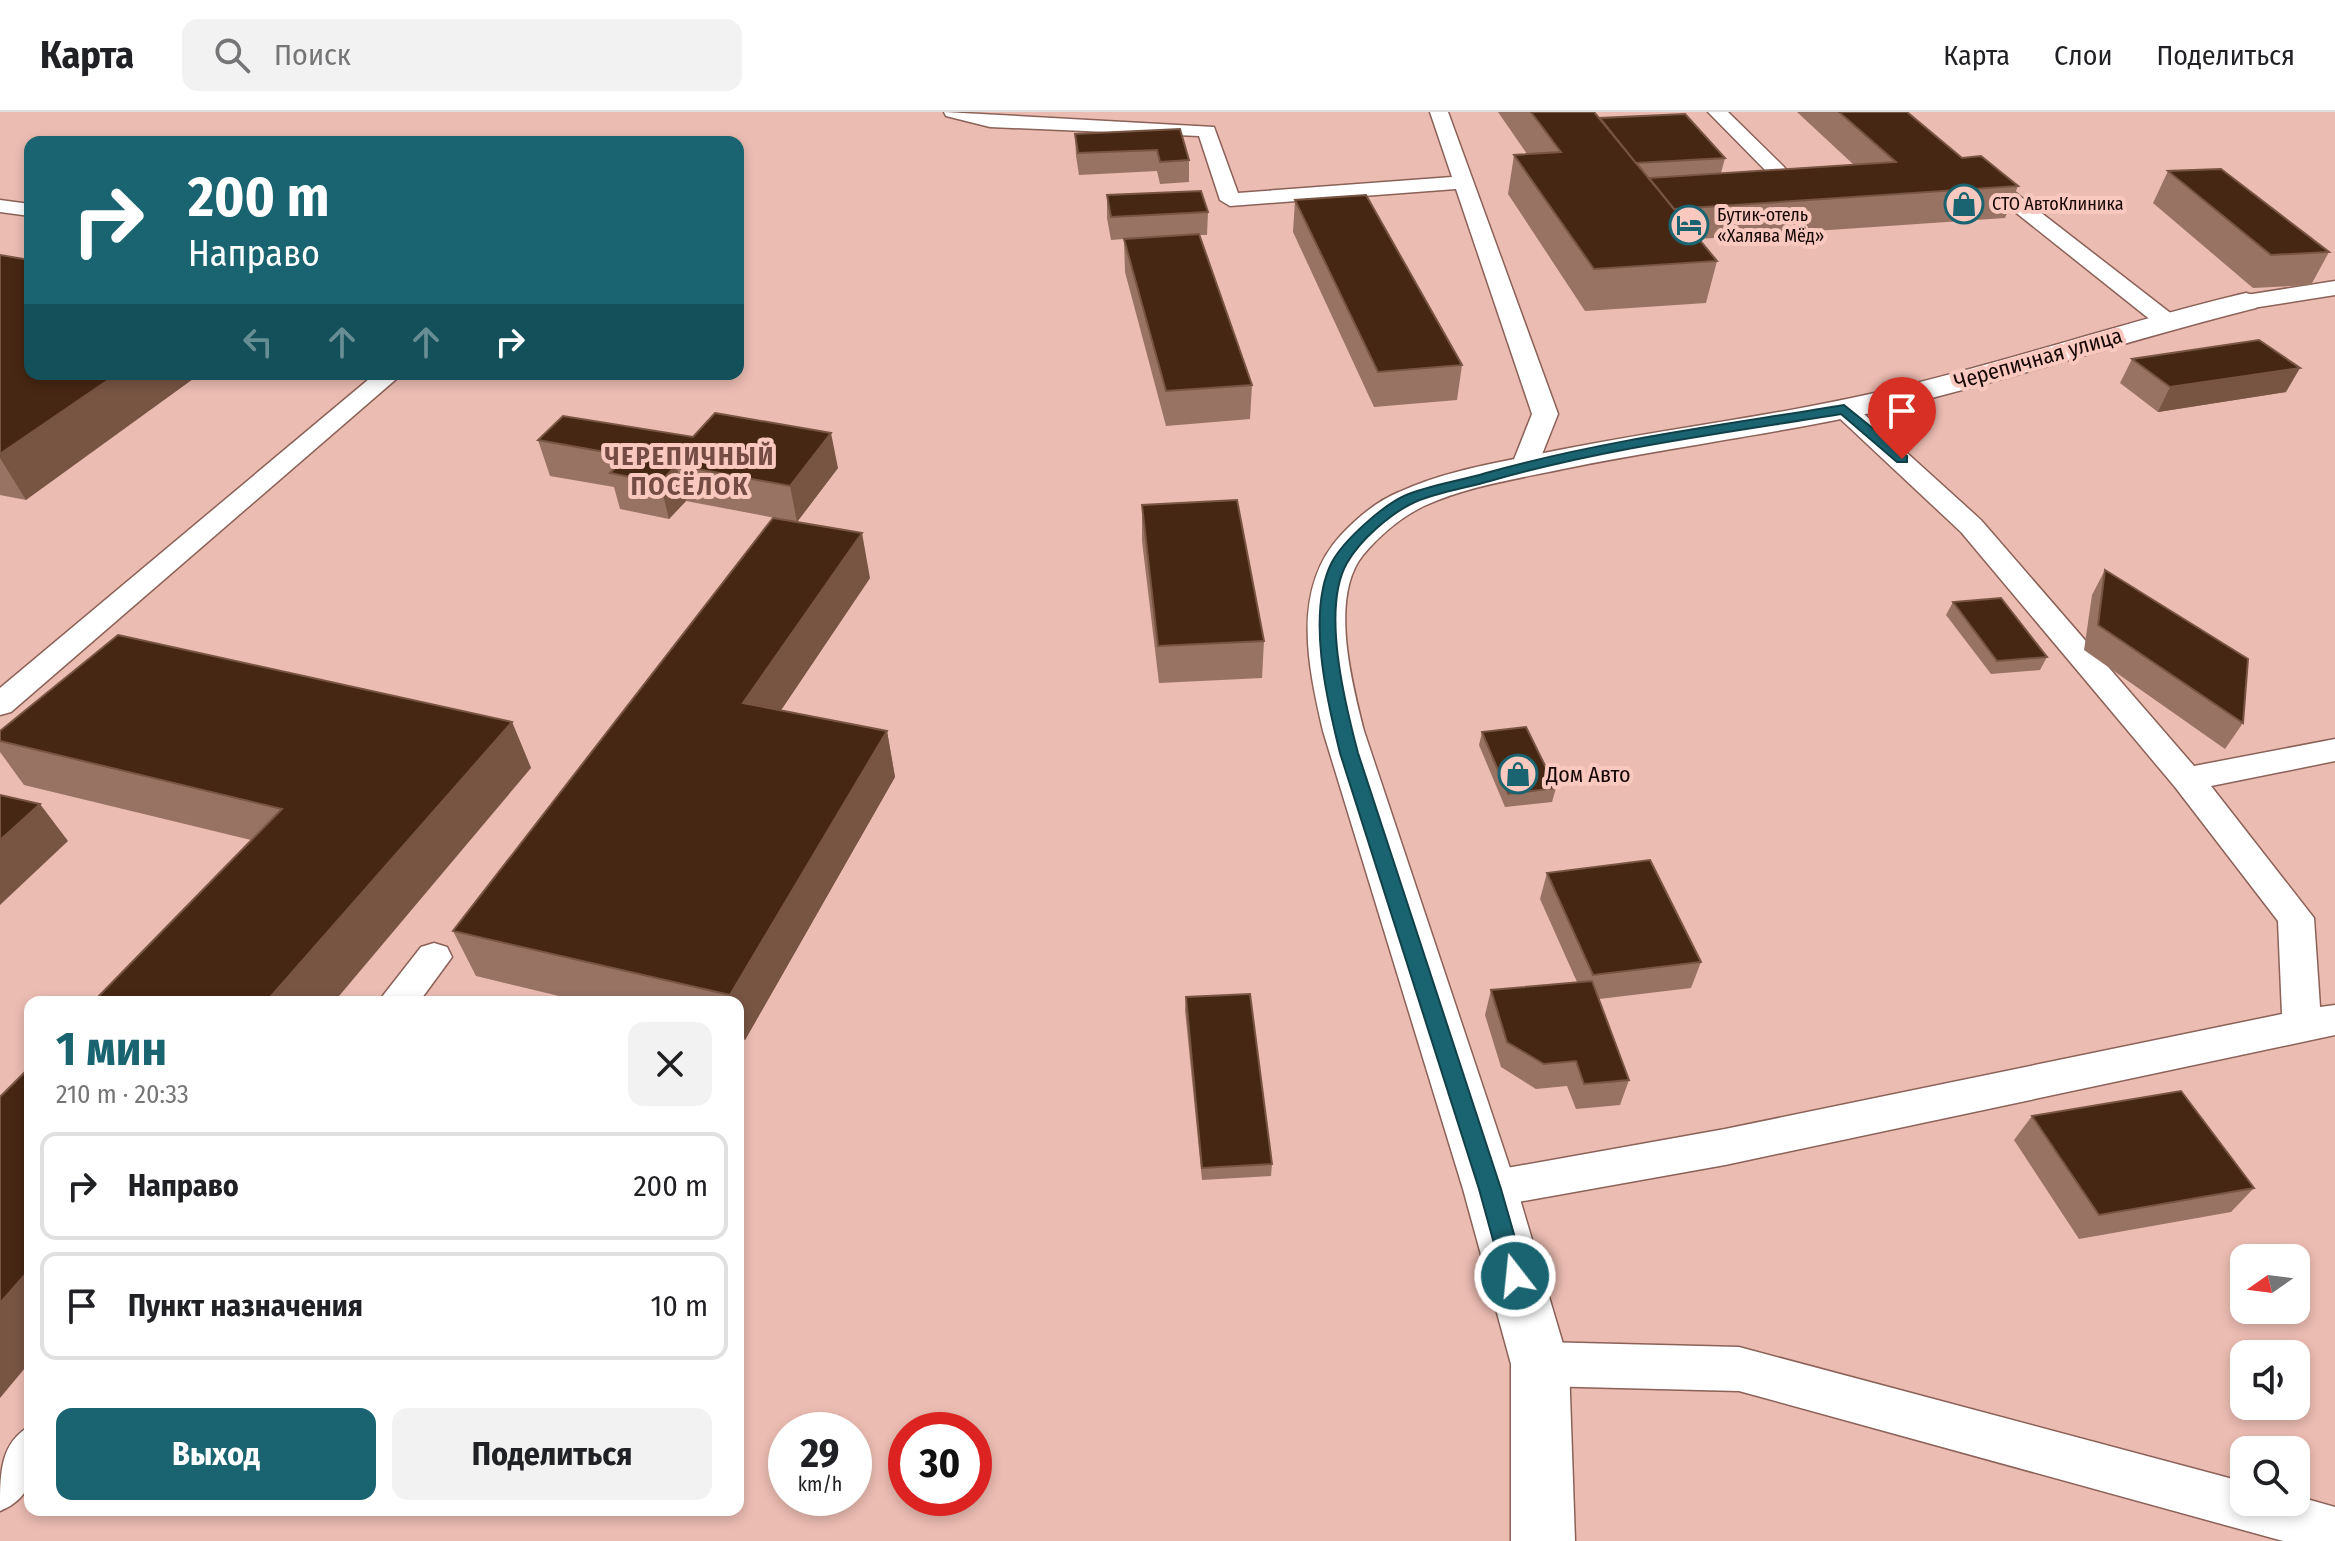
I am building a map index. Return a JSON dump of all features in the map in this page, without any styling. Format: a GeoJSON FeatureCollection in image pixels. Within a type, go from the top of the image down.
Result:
{"type":"FeatureCollection","features":[{"type":"Feature","properties":{"kind":"street","name":"Черепичная улица"},"geometry":{"type":"LineString","coordinates":[[1543,1541],[1540,1364],[1490,1189],[1349,753],[1331,684],[1329,596],[1340,562],[1370,527],[1409,499],[1524,467],[1633,444],[1844,409],[2062,354],[2165,320],[2246,302]]}},
{"type":"Feature","properties":{"kind":"lane"},"geometry":{"type":"LineString","coordinates":[[953,112],[990,121],[1207,131],[1230,200],[1464,182]]}},
{"type":"Feature","properties":{"kind":"lane"},"geometry":{"type":"LineString","coordinates":[[1439,112],[1545,414],[1524,467]]}},
{"type":"Feature","properties":{"kind":"lane"},"geometry":{"type":"LineString","coordinates":[[1717,112],[1777,171]]}},
{"type":"Feature","properties":{"kind":"lane"},"geometry":{"type":"LineString","coordinates":[[1997,188],[2165,320]]}},
{"type":"Feature","properties":{"kind":"lane"},"geometry":{"type":"LineString","coordinates":[[0,206],[24,209]]}},
{"type":"Feature","properties":{"kind":"lane"},"geometry":{"type":"LineString","coordinates":[[2246,302],[2335,288]]}},
{"type":"Feature","properties":{"kind":"lane"},"geometry":{"type":"LineString","coordinates":[[0,705],[383,380]]}},
{"type":"Feature","properties":{"kind":"lane"},"geometry":{"type":"LineString","coordinates":[[1490,1189],[1725,1147],[2319,1023],[2296,918],[2187,779],[1971,526],[1844,409]]}},
{"type":"Feature","properties":{"kind":"lane"},"geometry":{"type":"LineString","coordinates":[[2187,779],[2335,750]]}},
{"type":"Feature","properties":{"kind":"lane"},"geometry":{"type":"LineString","coordinates":[[402,996],[434,957]]}},
{"type":"Feature","properties":{"kind":"lane"},"geometry":{"type":"LineString","coordinates":[[1540,1364],[1739,1369],[2335,1531]]}},
{"type":"Feature","properties":{"kind":"lane"},"geometry":{"type":"LineString","coordinates":[[0,1487],[24,1457]]}},
{"type":"Feature","properties":{"kind":"building"},"geometry":{"type":"Polygon","coordinates":[[[1531,112],[1594,112],[1717,261],[1594,269],[1514,155],[1561,152],[1531,112]]]}},
{"type":"Feature","properties":{"kind":"building"},"geometry":{"type":"Polygon","coordinates":[[[1839,112],[1907,112],[1962,158],[1981,156],[2018,186],[1674,209],[1649,178],[1896,162],[1839,112]]]}},
{"type":"Feature","properties":{"kind":"building"},"geometry":{"type":"Polygon","coordinates":[[[1685,114],[1725,158],[1636,163],[1600,118],[1685,114]]]}},
{"type":"Feature","properties":{"kind":"building"},"geometry":{"type":"Polygon","coordinates":[[[1180,129],[1189,160],[1160,162],[1157,150],[1078,153],[1075,134],[1180,129]]]}},
{"type":"Feature","properties":{"kind":"building"},"geometry":{"type":"Polygon","coordinates":[[[2221,169],[2329,252],[2271,255],[2168,171],[2221,169]]]}},
{"type":"Feature","properties":{"kind":"building"},"geometry":{"type":"Polygon","coordinates":[[[1201,191],[1208,212],[1111,217],[1107,195],[1201,191]]]}},
{"type":"Feature","properties":{"kind":"building"},"geometry":{"type":"Polygon","coordinates":[[[1366,195],[1462,365],[1378,372],[1295,200],[1366,195]]]}},
{"type":"Feature","properties":{"kind":"building"},"geometry":{"type":"Polygon","coordinates":[[[1199,234],[1252,385],[1166,391],[1124,239],[1199,234]]]}},
{"type":"Feature","properties":{"kind":"building"},"geometry":{"type":"Polygon","coordinates":[[[0,255],[24,259],[24,380],[108,380],[0,454],[0,255]]]}},
{"type":"Feature","properties":{"kind":"building"},"geometry":{"type":"Polygon","coordinates":[[[2259,340],[2300,368],[2170,387],[2132,359],[2259,340]]]}},
{"type":"Feature","properties":{"kind":"building"},"geometry":{"type":"Polygon","coordinates":[[[715,413],[831,433],[790,486],[676,465],[660,483],[610,473],[627,456],[538,440],[563,416],[693,437],[715,413]]]}},
{"type":"Feature","properties":{"kind":"building"},"geometry":{"type":"Polygon","coordinates":[[[1237,500],[1264,641],[1158,646],[1142,505],[1237,500]]]}},
{"type":"Feature","properties":{"kind":"building"},"geometry":{"type":"Polygon","coordinates":[[[773,518],[862,533],[743,703],[887,731],[730,995],[453,931],[773,518]]]}},
{"type":"Feature","properties":{"kind":"building"},"geometry":{"type":"Polygon","coordinates":[[[2105,570],[2248,659],[2243,723],[2098,625],[2105,570]]]}},
{"type":"Feature","properties":{"kind":"building"},"geometry":{"type":"Polygon","coordinates":[[[2001,598],[2047,657],[1997,661],[1953,602],[2001,598]]]}},
{"type":"Feature","properties":{"kind":"building"},"geometry":{"type":"Polygon","coordinates":[[[118,635],[512,722],[271,996],[99,996],[282,809],[0,741],[0,731],[118,635]]]}},
{"type":"Feature","properties":{"kind":"building"},"geometry":{"type":"Polygon","coordinates":[[[1526,727],[1556,788],[1508,794],[1482,732],[1526,727]]]}},
{"type":"Feature","properties":{"kind":"building"},"geometry":{"type":"Polygon","coordinates":[[[0,795],[40,804],[0,840],[0,795]]]}},
{"type":"Feature","properties":{"kind":"building"},"geometry":{"type":"Polygon","coordinates":[[[1650,860],[1701,962],[1593,975],[1547,873],[1650,860]]]}},
{"type":"Feature","properties":{"kind":"building"},"geometry":{"type":"Polygon","coordinates":[[[1592,981],[1629,1080],[1584,1084],[1576,1061],[1544,1064],[1507,1042],[1491,990],[1592,981]]]}},
{"type":"Feature","properties":{"kind":"building"},"geometry":{"type":"Polygon","coordinates":[[[1250,994],[1272,1164],[1202,1168],[1186,997],[1250,994]]]}},
{"type":"Feature","properties":{"kind":"building"},"geometry":{"type":"Polygon","coordinates":[[[24,1073],[24,1276],[0,1303],[0,1097],[24,1073]]]}},
{"type":"Feature","properties":{"kind":"building"},"geometry":{"type":"Polygon","coordinates":[[[2181,1091],[2254,1188],[2099,1215],[2032,1116],[2181,1091]]]}},
{"type":"Feature","properties":{"kind":"place","name":"СТО АвтоКлиника"},"geometry":{"type":"Point","coordinates":[1964,204]}},
{"type":"Feature","properties":{"kind":"place","name":"Бутик-отель «Халява Мёд»"},"geometry":{"type":"Point","coordinates":[1689,225]}},
{"type":"Feature","properties":{"kind":"place","name":"Дом Авто"},"geometry":{"type":"Point","coordinates":[1518,774]}},
{"type":"Feature","properties":{"kind":"district","name":"ЧЕРЕПИЧНЫЙ ПОСЁЛОК"},"geometry":{"type":"Point","coordinates":[690,471]}},
{"type":"Feature","properties":{"kind":"route"},"geometry":{"type":"LineString","coordinates":[[1515,1276],[1490,1189],[1349,753],[1331,684],[1329,596],[1340,562],[1370,527],[1409,499],[1524,467],[1633,444],[1844,409],[1902,459]]}}]}
